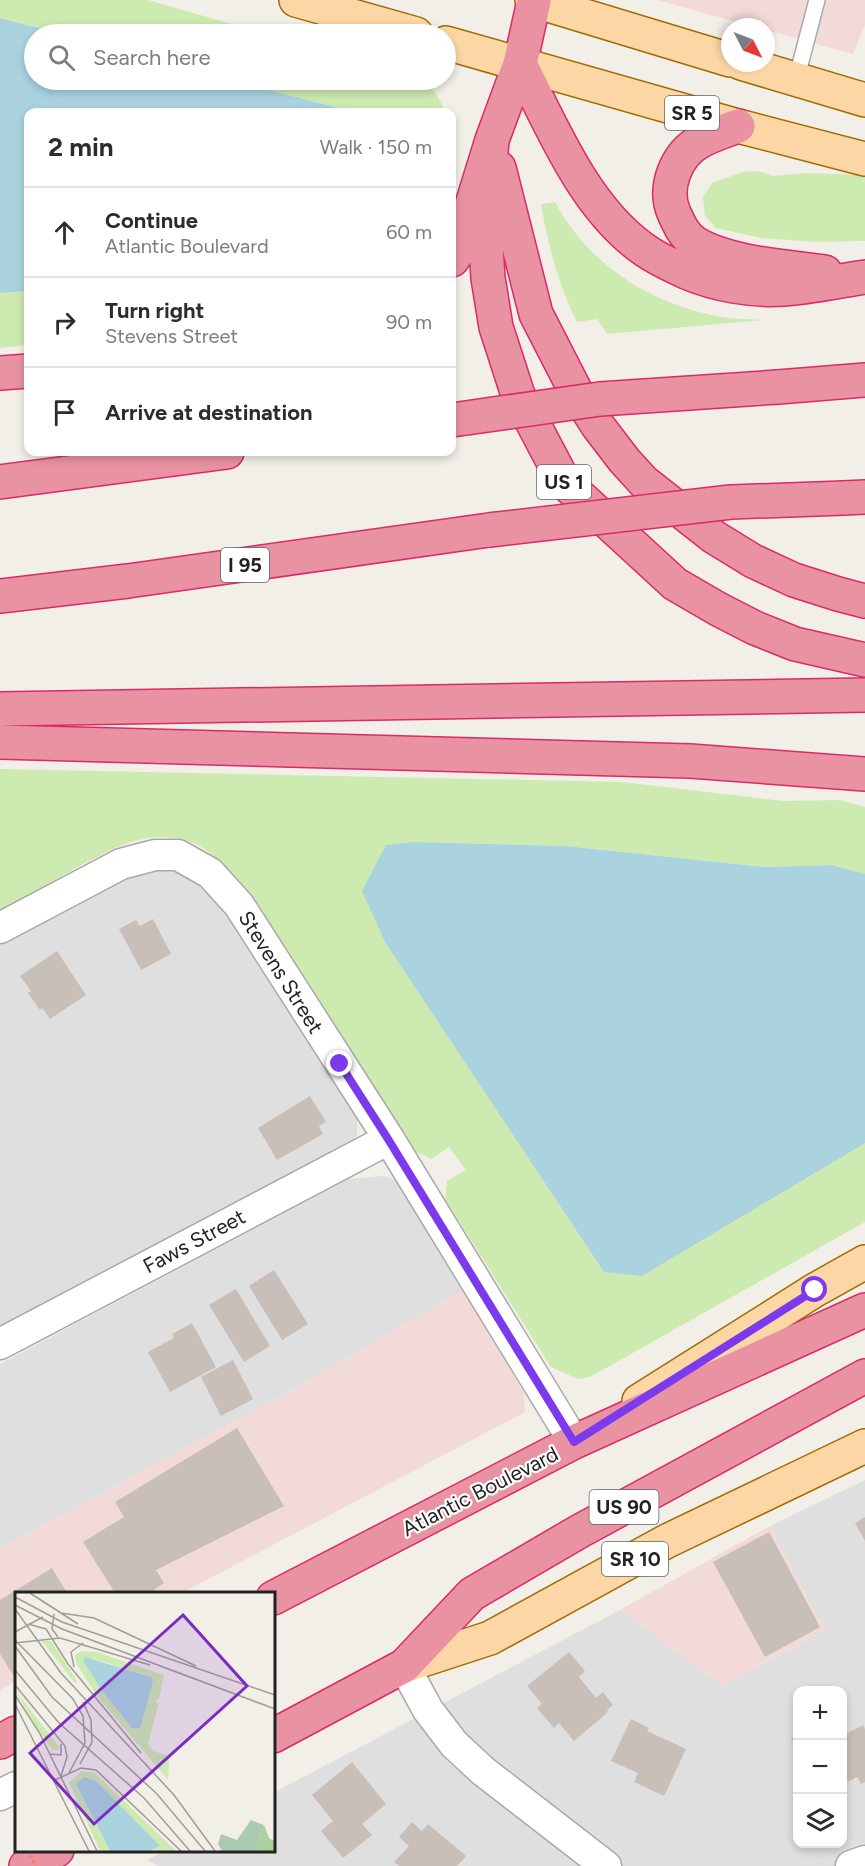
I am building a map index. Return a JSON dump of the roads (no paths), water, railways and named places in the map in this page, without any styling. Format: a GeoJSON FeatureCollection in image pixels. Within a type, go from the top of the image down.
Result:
{"type":"FeatureCollection","features":[{"type":"Feature","properties":{"kind":"highway","name":"US 1"},"geometry":{"type":"LineString","coordinates":[[533,0],[520,64],[492,140],[485,230],[488,278],[496,327],[518,395],[564,482],[675,584],[755,628],[795,644],[865,660]]}},
{"type":"Feature","properties":{"kind":"highway"},"geometry":{"type":"LineString","coordinates":[[520,64],[566,153],[595,201],[616,226],[642,249],[703,279],[742,287],[783,289],[865,277]]}},
{"type":"Feature","properties":{"kind":"highway"},"geometry":{"type":"LineString","coordinates":[[738,126],[699,142],[686,153],[676,167],[670,182],[669,196],[681,228],[694,242],[717,252],[755,262],[865,277]]}},
{"type":"Feature","properties":{"kind":"highway"},"geometry":{"type":"LineString","coordinates":[[456,254],[492,140]]}},
{"type":"Feature","properties":{"kind":"highway"},"geometry":{"type":"LineString","coordinates":[[492,140],[536,314],[575,390],[598,426],[624,460],[644,482],[714,537],[753,561],[794,580],[865,601]]}},
{"type":"Feature","properties":{"kind":"highway"},"geometry":{"type":"LineString","coordinates":[[0,373],[24,371]]}},
{"type":"Feature","properties":{"kind":"highway"},"geometry":{"type":"LineString","coordinates":[[456,419],[600,399],[865,380]]}},
{"type":"Feature","properties":{"kind":"highway"},"geometry":{"type":"LineString","coordinates":[[0,482],[197,456]]}},
{"type":"Feature","properties":{"kind":"highway","name":"I 95"},"geometry":{"type":"LineString","coordinates":[[0,596],[128,581],[489,530],[731,502],[854,497]]}},
{"type":"Feature","properties":{"kind":"highway"},"geometry":{"type":"LineString","coordinates":[[0,709],[865,695]]}},
{"type":"Feature","properties":{"kind":"highway"},"geometry":{"type":"LineString","coordinates":[[0,742],[678,760],[865,774]]}},
{"type":"Feature","properties":{"kind":"highway"},"geometry":{"type":"LineString","coordinates":[[574,1442],[865,1310]]}},
{"type":"Feature","properties":{"kind":"highway","name":"US 90"},"geometry":{"type":"LineString","coordinates":[[274,1735],[404,1666],[472,1594],[580,1531],[865,1376]]}},
{"type":"Feature","properties":{"kind":"highway","name":"Atlantic Boulevard"},"geometry":{"type":"LineString","coordinates":[[274,1597],[574,1442]]}},
{"type":"Feature","properties":{"kind":"highway"},"geometry":{"type":"LineString","coordinates":[[0,1742],[15,1734]]}},
{"type":"Feature","properties":{"kind":"highway"},"geometry":{"type":"LineString","coordinates":[[26,1866],[55,1851]]}},
{"type":"Feature","properties":{"kind":"main road"},"geometry":{"type":"LineString","coordinates":[[296,0],[381,24]]}},
{"type":"Feature","properties":{"kind":"main road"},"geometry":{"type":"LineString","coordinates":[[533,0],[721,57]]}},
{"type":"Feature","properties":{"kind":"main road"},"geometry":{"type":"LineString","coordinates":[[456,46],[520,64]]}},
{"type":"Feature","properties":{"kind":"main road","name":"SR 5"},"geometry":{"type":"LineString","coordinates":[[520,64],[738,126],[865,159]]}},
{"type":"Feature","properties":{"kind":"main road"},"geometry":{"type":"LineString","coordinates":[[770,72],[865,100]]}},
{"type":"Feature","properties":{"kind":"main road","name":"Atlantic Boulevard"},"geometry":{"type":"LineString","coordinates":[[574,1442],[815,1290],[865,1262]]}},
{"type":"Feature","properties":{"kind":"main road","name":"SR 10"},"geometry":{"type":"LineString","coordinates":[[404,1666],[490,1638],[667,1541],[865,1446]]}},
{"type":"Feature","properties":{"kind":"street","name":"Stevens Street"},"geometry":{"type":"LineString","coordinates":[[0,927],[121,864],[155,855],[178,855],[210,873],[239,905],[388,1139],[574,1442]]}},
{"type":"Feature","properties":{"kind":"street","name":"Faws Street"},"geometry":{"type":"LineString","coordinates":[[0,1344],[388,1139]]}},
{"type":"Feature","properties":{"kind":"street"},"geometry":{"type":"LineString","coordinates":[[404,1666],[428,1710],[454,1744],[483,1770],[606,1866]]}},
{"type":"Feature","properties":{"kind":"street"},"geometry":{"type":"LineString","coordinates":[[0,1795],[15,1788]]}},
{"type":"Feature","properties":{"kind":"street"},"geometry":{"type":"LineString","coordinates":[[851,1866],[865,1861]]}},
{"type":"Feature","properties":{"kind":"lane"},"geometry":{"type":"LineString","coordinates":[[796,80],[817,0]]}},
{"type":"Feature","properties":{"kind":"water"},"geometry":{"type":"Polygon","coordinates":[[[0,18],[24,24],[24,90],[269,90],[338,108],[24,108],[24,291],[0,293],[0,18]]]}},
{"type":"Feature","properties":{"kind":"water"},"geometry":{"type":"Polygon","coordinates":[[[415,842],[566,846],[764,867],[832,865],[865,874],[865,1143],[642,1276],[604,1272],[385,942],[362,891],[386,845],[415,842]]]}}]}
